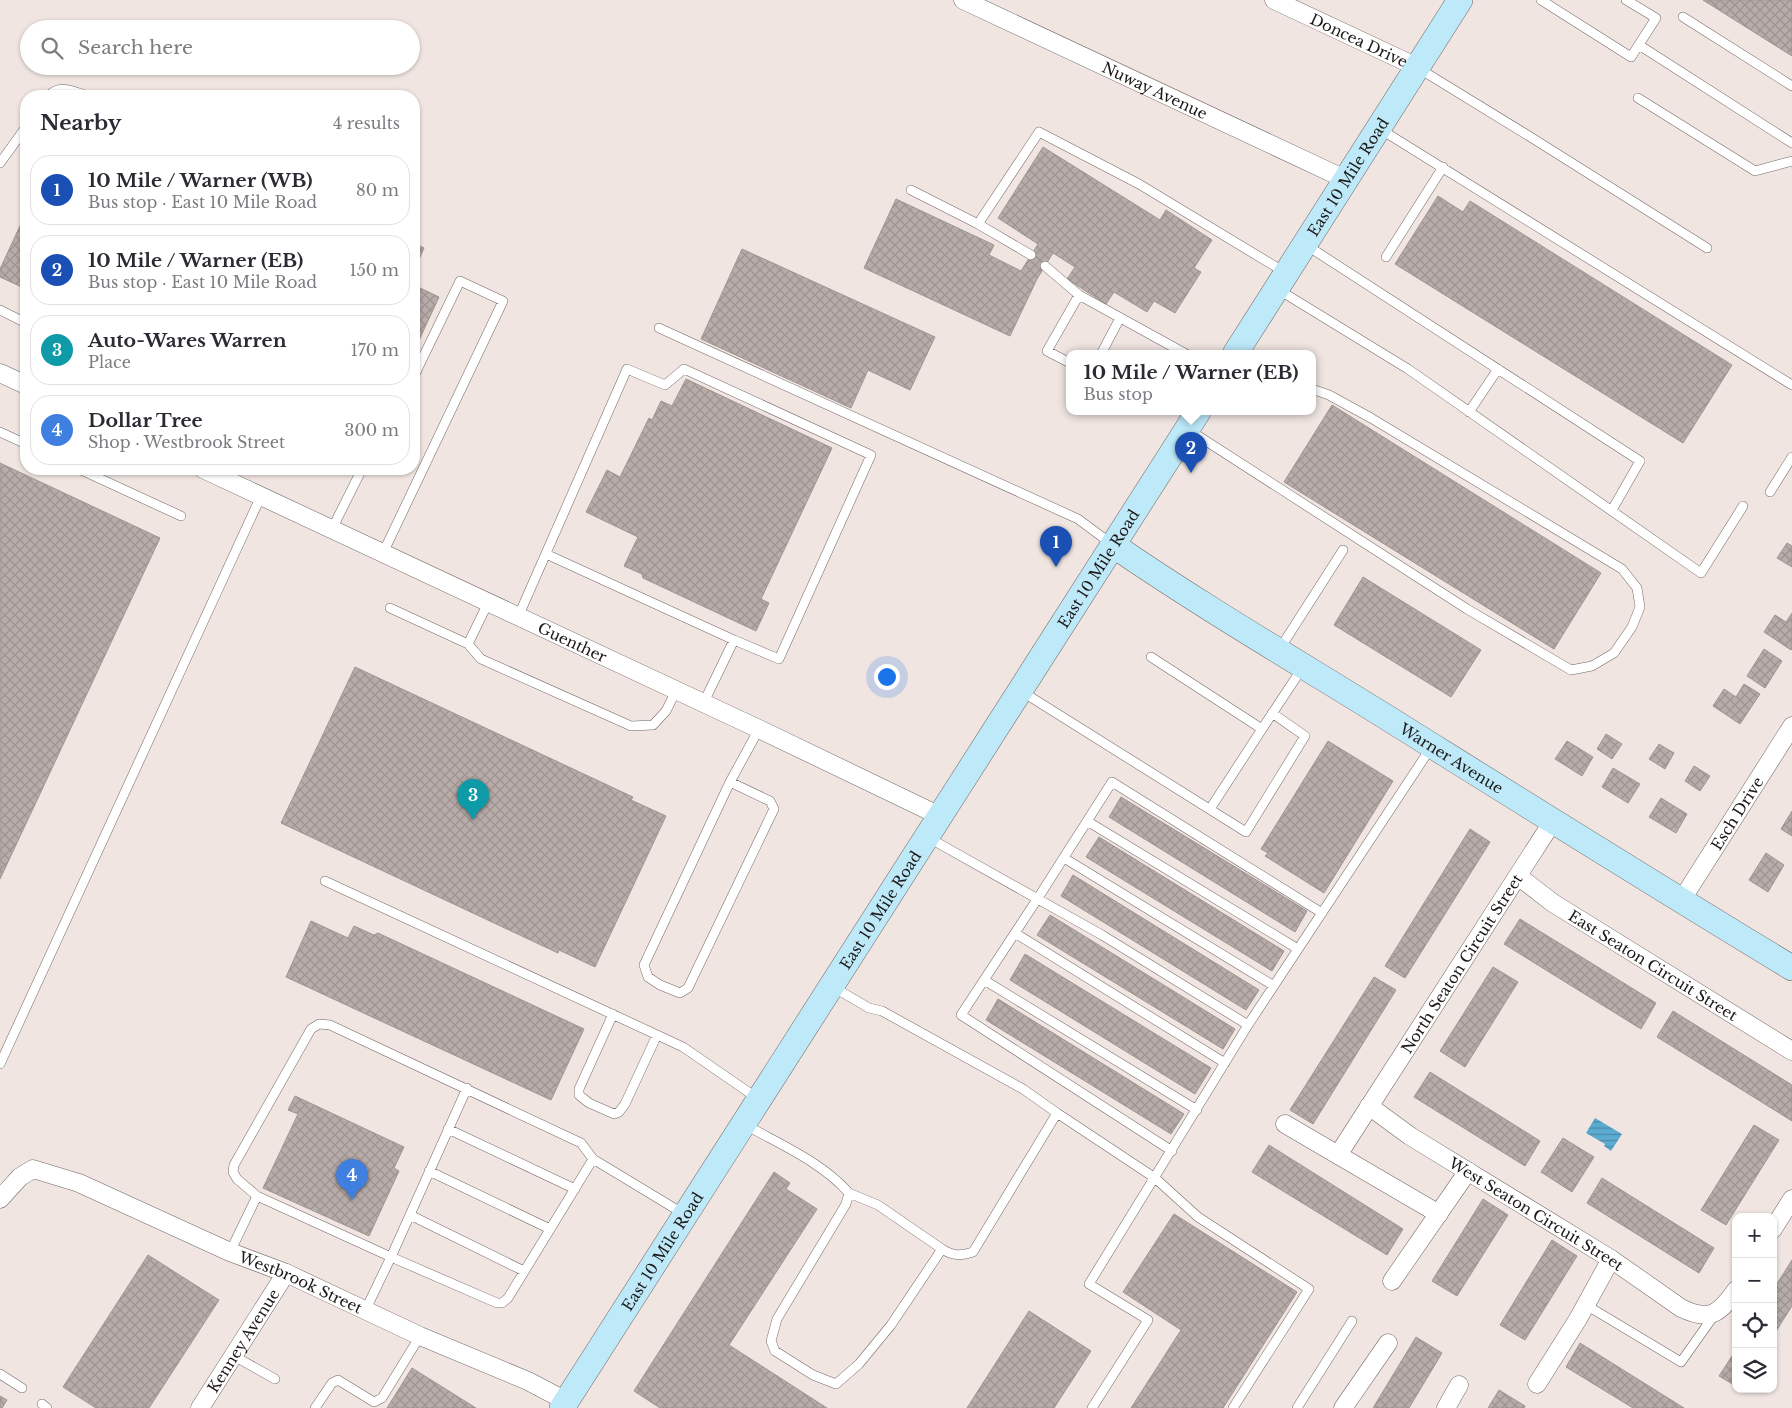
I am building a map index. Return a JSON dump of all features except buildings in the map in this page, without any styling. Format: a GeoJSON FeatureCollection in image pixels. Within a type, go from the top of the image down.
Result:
{"type":"FeatureCollection","features":[{"type":"Feature","properties":{"kind":"main road","name":"East 10 Mile Road"},"geometry":{"type":"LineString","coordinates":[[1238,350],[1460,0]]}},
{"type":"Feature","properties":{"kind":"main road","name":"East 10 Mile Road"},"geometry":{"type":"LineString","coordinates":[[568,1406],[759,1099],[1021,691],[1192,420]]}},
{"type":"Feature","properties":{"kind":"main road","name":"Warner Avenue"},"geometry":{"type":"LineString","coordinates":[[1113,545],[1149,570],[1279,651],[1792,968]]}},
{"type":"Feature","properties":{"kind":"street","name":"Nuway Avenue"},"geometry":{"type":"LineString","coordinates":[[963,0],[1347,180]]}},
{"type":"Feature","properties":{"kind":"street","name":"Doncea Drive"},"geometry":{"type":"LineString","coordinates":[[1274,0],[1417,68]]}},
{"type":"Feature","properties":{"kind":"street"},"geometry":{"type":"LineString","coordinates":[[0,373],[20,382]]}},
{"type":"Feature","properties":{"kind":"street","name":"Guenther"},"geometry":{"type":"LineString","coordinates":[[216,475],[759,729],[933,826]]}},
{"type":"Feature","properties":{"kind":"street","name":"Esch Drive"},"geometry":{"type":"LineString","coordinates":[[1681,900],[1792,726]]}},
{"type":"Feature","properties":{"kind":"street","name":"North Seaton Circuit Street"},"geometry":{"type":"LineString","coordinates":[[1338,1155],[1553,821]]}},
{"type":"Feature","properties":{"kind":"street","name":"East Seaton Circuit Street"},"geometry":{"type":"LineString","coordinates":[[1518,876],[1553,903],[1792,1051]]}},
{"type":"Feature","properties":{"kind":"street","name":"West Seaton Circuit Street"},"geometry":{"type":"LineString","coordinates":[[1369,1106],[1410,1136],[1611,1259],[1681,1308],[1694,1314],[1710,1315]]}},
{"type":"Feature","properties":{"kind":"street"},"geometry":{"type":"LineString","coordinates":[[1285,1124],[1439,1214]]}},
{"type":"Feature","properties":{"kind":"street","name":"Westbrook Street"},"geometry":{"type":"LineString","coordinates":[[0,1199],[20,1177],[33,1169],[79,1183],[230,1252],[286,1273],[420,1336],[528,1381],[568,1406]]}},
{"type":"Feature","properties":{"kind":"street"},"geometry":{"type":"LineString","coordinates":[[1392,1281],[1468,1171]]}},
{"type":"Feature","properties":{"kind":"street"},"geometry":{"type":"LineString","coordinates":[[1777,1223],[1792,1199]]}},
{"type":"Feature","properties":{"kind":"street"},"geometry":{"type":"LineString","coordinates":[[1537,1384],[1586,1305],[1611,1259]]}},
{"type":"Feature","properties":{"kind":"street","name":"Kenney Avenue"},"geometry":{"type":"LineString","coordinates":[[200,1408],[286,1273]]}},
{"type":"Feature","properties":{"kind":"street"},"geometry":{"type":"LineString","coordinates":[[1710,1315],[1727,1302],[1732,1295]]}},
{"type":"Feature","properties":{"kind":"street"},"geometry":{"type":"LineString","coordinates":[[1343,1408],[1388,1344]]}},
{"type":"Feature","properties":{"kind":"street"},"geometry":{"type":"LineString","coordinates":[[1446,1408],[1459,1385]]}},
{"type":"Feature","properties":{"kind":"lane"},"geometry":{"type":"LineString","coordinates":[[1541,0],[1631,57],[1656,18],[1626,0]]}},
{"type":"Feature","properties":{"kind":"lane"},"geometry":{"type":"LineString","coordinates":[[1683,17],[1792,86]]}},
{"type":"Feature","properties":{"kind":"lane"},"geometry":{"type":"LineString","coordinates":[[1639,45],[1792,143]]}},
{"type":"Feature","properties":{"kind":"lane"},"geometry":{"type":"LineString","coordinates":[[1417,68],[1538,141],[1708,248]]}},
{"type":"Feature","properties":{"kind":"lane"},"geometry":{"type":"LineString","coordinates":[[1638,98],[1755,171],[1792,161]]}},
{"type":"Feature","properties":{"kind":"lane"},"geometry":{"type":"LineString","coordinates":[[1379,128],[1792,385]]}},
{"type":"Feature","properties":{"kind":"lane"},"geometry":{"type":"LineString","coordinates":[[978,224],[1039,132],[1139,184],[1281,281],[1313,312],[1408,369],[1701,572],[1743,506]]}},
{"type":"Feature","properties":{"kind":"lane"},"geometry":{"type":"LineString","coordinates":[[0,163],[20,135]]}},
{"type":"Feature","properties":{"kind":"lane"},"geometry":{"type":"LineString","coordinates":[[1386,257],[1442,166]]}},
{"type":"Feature","properties":{"kind":"lane"},"geometry":{"type":"LineString","coordinates":[[911,190],[978,224],[1031,255]]}},
{"type":"Feature","properties":{"kind":"lane"},"geometry":{"type":"LineString","coordinates":[[1304,244],[1640,462],[1612,510]]}},
{"type":"Feature","properties":{"kind":"lane"},"geometry":{"type":"LineString","coordinates":[[1045,266],[1079,295],[1179,350]]}},
{"type":"Feature","properties":{"kind":"lane"},"geometry":{"type":"LineString","coordinates":[[383,553],[503,301],[460,281],[420,364]]}},
{"type":"Feature","properties":{"kind":"lane"},"geometry":{"type":"LineString","coordinates":[[1066,361],[1047,350],[1079,295]]}},
{"type":"Feature","properties":{"kind":"lane"},"geometry":{"type":"LineString","coordinates":[[0,310],[20,320]]}},
{"type":"Feature","properties":{"kind":"lane"},"geometry":{"type":"LineString","coordinates":[[1103,350],[1120,318]]}},
{"type":"Feature","properties":{"kind":"lane"},"geometry":{"type":"LineString","coordinates":[[659,328],[1078,519],[1113,545]]}},
{"type":"Feature","properties":{"kind":"lane"},"geometry":{"type":"LineString","coordinates":[[518,617],[627,369],[665,384],[684,369],[871,455],[779,659],[546,554]]}},
{"type":"Feature","properties":{"kind":"lane"},"geometry":{"type":"LineString","coordinates":[[1470,412],[1498,369]]}},
{"type":"Feature","properties":{"kind":"lane"},"geometry":{"type":"LineString","coordinates":[[1192,420],[1467,609],[1571,670],[1592,666],[1614,653],[1632,627],[1640,607],[1637,588],[1622,569],[1371,418],[1329,395],[1316,390]]}},
{"type":"Feature","properties":{"kind":"lane"},"geometry":{"type":"LineString","coordinates":[[0,432],[20,441]]}},
{"type":"Feature","properties":{"kind":"lane"},"geometry":{"type":"LineString","coordinates":[[1770,492],[1792,458]]}},
{"type":"Feature","properties":{"kind":"lane"},"geometry":{"type":"LineString","coordinates":[[92,475],[181,516]]}},
{"type":"Feature","properties":{"kind":"lane"},"geometry":{"type":"LineString","coordinates":[[332,529],[359,475]]}},
{"type":"Feature","properties":{"kind":"lane"},"geometry":{"type":"LineString","coordinates":[[0,1064],[261,496]]}},
{"type":"Feature","properties":{"kind":"lane"},"geometry":{"type":"LineString","coordinates":[[1279,651],[1343,550]]}},
{"type":"Feature","properties":{"kind":"lane"},"geometry":{"type":"LineString","coordinates":[[468,644],[488,602]]}},
{"type":"Feature","properties":{"kind":"lane"},"geometry":{"type":"LineString","coordinates":[[390,608],[468,644],[480,659],[631,726],[653,725],[666,711],[676,691]]}},
{"type":"Feature","properties":{"kind":"lane"},"geometry":{"type":"LineString","coordinates":[[704,704],[734,640]]}},
{"type":"Feature","properties":{"kind":"lane"},"geometry":{"type":"LineString","coordinates":[[1151,657],[1262,729]]}},
{"type":"Feature","properties":{"kind":"lane"},"geometry":{"type":"LineString","coordinates":[[1210,809],[1304,666]]}},
{"type":"Feature","properties":{"kind":"lane"},"geometry":{"type":"LineString","coordinates":[[1021,691],[1246,832],[1305,736],[1272,713]]}},
{"type":"Feature","properties":{"kind":"lane"},"geometry":{"type":"LineString","coordinates":[[730,782],[770,801],[774,809],[688,988],[680,992],[660,985],[648,977],[644,965],[730,782],[759,729]]}},
{"type":"Feature","properties":{"kind":"lane"},"geometry":{"type":"LineString","coordinates":[[1092,1408],[1148,1320],[1089,1284],[1248,1025],[1432,746]]}},
{"type":"Feature","properties":{"kind":"lane"},"geometry":{"type":"LineString","coordinates":[[1172,1151],[961,1014],[1112,782],[1322,913]]}},
{"type":"Feature","properties":{"kind":"lane"},"geometry":{"type":"LineString","coordinates":[[1087,821],[1298,949]]}},
{"type":"Feature","properties":{"kind":"lane"},"geometry":{"type":"LineString","coordinates":[[933,826],[1038,898],[1248,1025]]}},
{"type":"Feature","properties":{"kind":"lane"},"geometry":{"type":"LineString","coordinates":[[1064,858],[1274,986]]}},
{"type":"Feature","properties":{"kind":"lane"},"geometry":{"type":"LineString","coordinates":[[325,881],[682,1047],[759,1099]]}},
{"type":"Feature","properties":{"kind":"lane"},"geometry":{"type":"LineString","coordinates":[[1015,933],[1225,1063]]}},
{"type":"Feature","properties":{"kind":"lane"},"geometry":{"type":"LineString","coordinates":[[984,980],[1197,1110]]}},
{"type":"Feature","properties":{"kind":"lane"},"geometry":{"type":"LineString","coordinates":[[832,986],[869,1008],[882,1011],[1023,1089],[1155,1178],[1198,1217],[1309,1289],[1233,1408]]}},
{"type":"Feature","properties":{"kind":"lane"},"geometry":{"type":"LineString","coordinates":[[614,1014],[579,1089],[579,1095],[589,1103],[614,1114],[619,1112],[625,1104],[657,1035]]}},
{"type":"Feature","properties":{"kind":"lane"},"geometry":{"type":"LineString","coordinates":[[593,1159],[508,1298],[502,1303],[497,1303],[391,1257],[257,1196],[237,1179],[233,1172],[234,1165],[312,1029],[319,1024],[330,1025],[582,1143],[593,1159],[686,1215]]}},
{"type":"Feature","properties":{"kind":"lane"},"geometry":{"type":"LineString","coordinates":[[365,1311],[467,1088]]}},
{"type":"Feature","properties":{"kind":"lane"},"geometry":{"type":"LineString","coordinates":[[744,1124],[816,1165],[840,1183],[849,1193],[878,1205],[942,1249],[951,1254],[963,1255],[973,1252],[1057,1113]]}},
{"type":"Feature","properties":{"kind":"lane"},"geometry":{"type":"LineString","coordinates":[[448,1129],[575,1189]]}},
{"type":"Feature","properties":{"kind":"lane"},"geometry":{"type":"LineString","coordinates":[[429,1171],[550,1229]]}},
{"type":"Feature","properties":{"kind":"lane"},"geometry":{"type":"LineString","coordinates":[[849,1193],[846,1204],[776,1319],[770,1340],[775,1351],[813,1374],[836,1384],[859,1364],[891,1325],[942,1249]]}},
{"type":"Feature","properties":{"kind":"lane"},"geometry":{"type":"LineString","coordinates":[[230,1252],[257,1196]]}},
{"type":"Feature","properties":{"kind":"lane"},"geometry":{"type":"LineString","coordinates":[[410,1215],[524,1271]]}},
{"type":"Feature","properties":{"kind":"lane"},"geometry":{"type":"LineString","coordinates":[[1586,1305],[1681,1362],[1710,1315]]}},
{"type":"Feature","properties":{"kind":"lane"},"geometry":{"type":"LineString","coordinates":[[1297,1408],[1352,1321]]}},
{"type":"Feature","properties":{"kind":"lane"},"geometry":{"type":"LineString","coordinates":[[315,1408],[332,1383],[338,1380],[374,1402],[382,1398],[420,1336]]}},
{"type":"Feature","properties":{"kind":"lane"},"geometry":{"type":"LineString","coordinates":[[234,1356],[275,1379]]}},
{"type":"Feature","properties":{"kind":"lane"},"geometry":{"type":"LineString","coordinates":[[0,1374],[22,1388]]}},
{"type":"Feature","properties":{"kind":"water"},"geometry":{"type":"Polygon","coordinates":[[[1595,1118],[1622,1134],[1611,1151],[1604,1146],[1605,1144],[1586,1133],[1595,1118]]]}},
{"type":"Feature","properties":{"kind":"place","name":"10 Mile / Warner (EB)"},"geometry":{"type":"Point","coordinates":[1191,473]}},
{"type":"Feature","properties":{"kind":"place","name":"10 Mile / Warner (WB)"},"geometry":{"type":"Point","coordinates":[1056,567]}},
{"type":"Feature","properties":{"kind":"place","name":"Auto-Wares Warren"},"geometry":{"type":"Point","coordinates":[473,820]}},
{"type":"Feature","properties":{"kind":"place","name":"Dollar Tree"},"geometry":{"type":"Point","coordinates":[352,1200]}}]}
